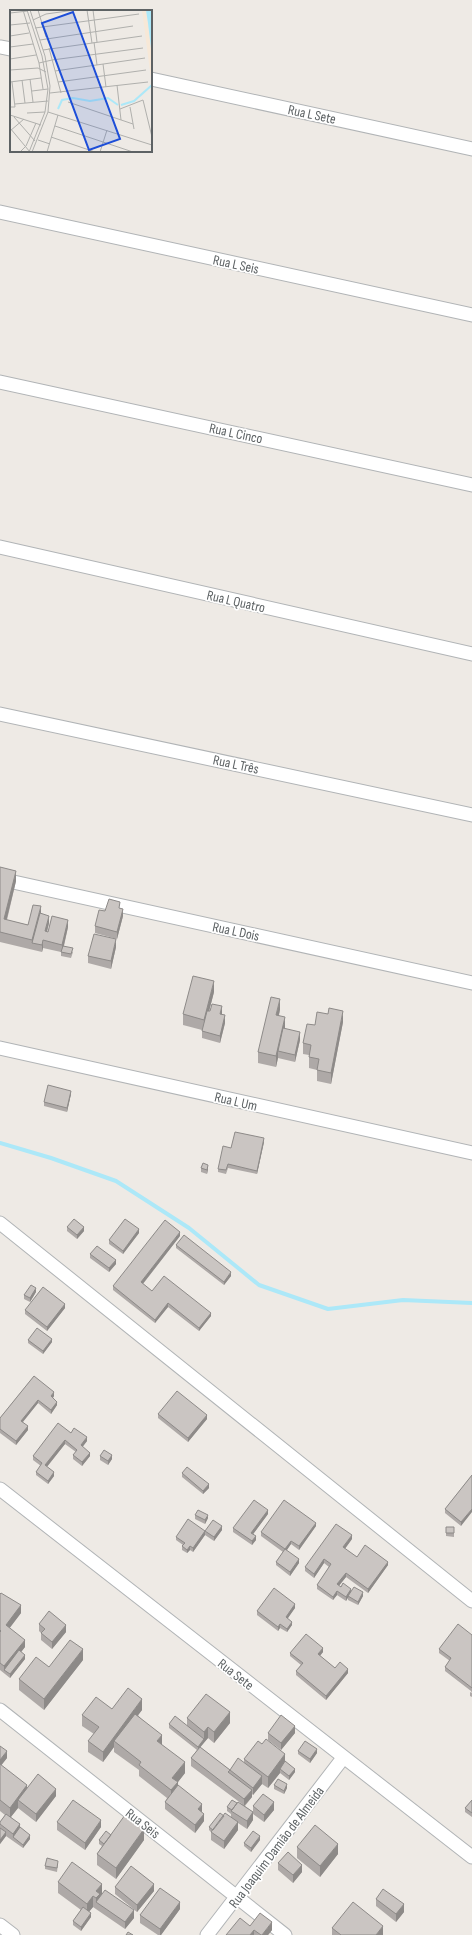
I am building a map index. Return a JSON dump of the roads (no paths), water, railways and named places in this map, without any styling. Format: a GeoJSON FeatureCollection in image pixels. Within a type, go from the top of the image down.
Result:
{"type":"FeatureCollection","features":[{"type":"Feature","properties":{"kind":"street"},"geometry":{"type":"LineString","coordinates":[[0,47],[10,49]]}},
{"type":"Feature","properties":{"kind":"street","name":"Rua L Sete"},"geometry":{"type":"LineString","coordinates":[[152,79],[472,149]]}},
{"type":"Feature","properties":{"kind":"street","name":"Rua L Seis"},"geometry":{"type":"LineString","coordinates":[[0,212],[472,315]]}},
{"type":"Feature","properties":{"kind":"street","name":"Rua L Cinco"},"geometry":{"type":"LineString","coordinates":[[0,382],[472,485]]}},
{"type":"Feature","properties":{"kind":"street","name":"Rua L Quatro"},"geometry":{"type":"LineString","coordinates":[[0,547],[472,654]]}},
{"type":"Feature","properties":{"kind":"street","name":"Rua L Três"},"geometry":{"type":"LineString","coordinates":[[0,714],[472,815]]}},
{"type":"Feature","properties":{"kind":"street","name":"Rua L Dois"},"geometry":{"type":"LineString","coordinates":[[0,878],[472,983]]}},
{"type":"Feature","properties":{"kind":"street","name":"Rua L Um"},"geometry":{"type":"LineString","coordinates":[[0,1048],[472,1153]]}},
{"type":"Feature","properties":{"kind":"street"},"geometry":{"type":"LineString","coordinates":[[0,1223],[472,1601]]}},
{"type":"Feature","properties":{"kind":"street","name":"Rua Sete"},"geometry":{"type":"LineString","coordinates":[[0,1489],[343,1758],[472,1857]]}},
{"type":"Feature","properties":{"kind":"street","name":"Rua Seis"},"geometry":{"type":"LineString","coordinates":[[0,1710],[237,1898],[286,1935]]}},
{"type":"Feature","properties":{"kind":"street","name":"Rua Joaquim Damião de Almeida"},"geometry":{"type":"LineString","coordinates":[[207,1935],[237,1898],[343,1758]]}},
{"type":"Feature","properties":{"kind":"street"},"geometry":{"type":"LineString","coordinates":[[0,1925],[13,1935]]}},
{"type":"Feature","properties":{"kind":"waterway"},"geometry":{"type":"LineString","coordinates":[[0,1143],[51,1158],[116,1181],[189,1228],[259,1285],[328,1309],[403,1300],[472,1303]]}}]}
